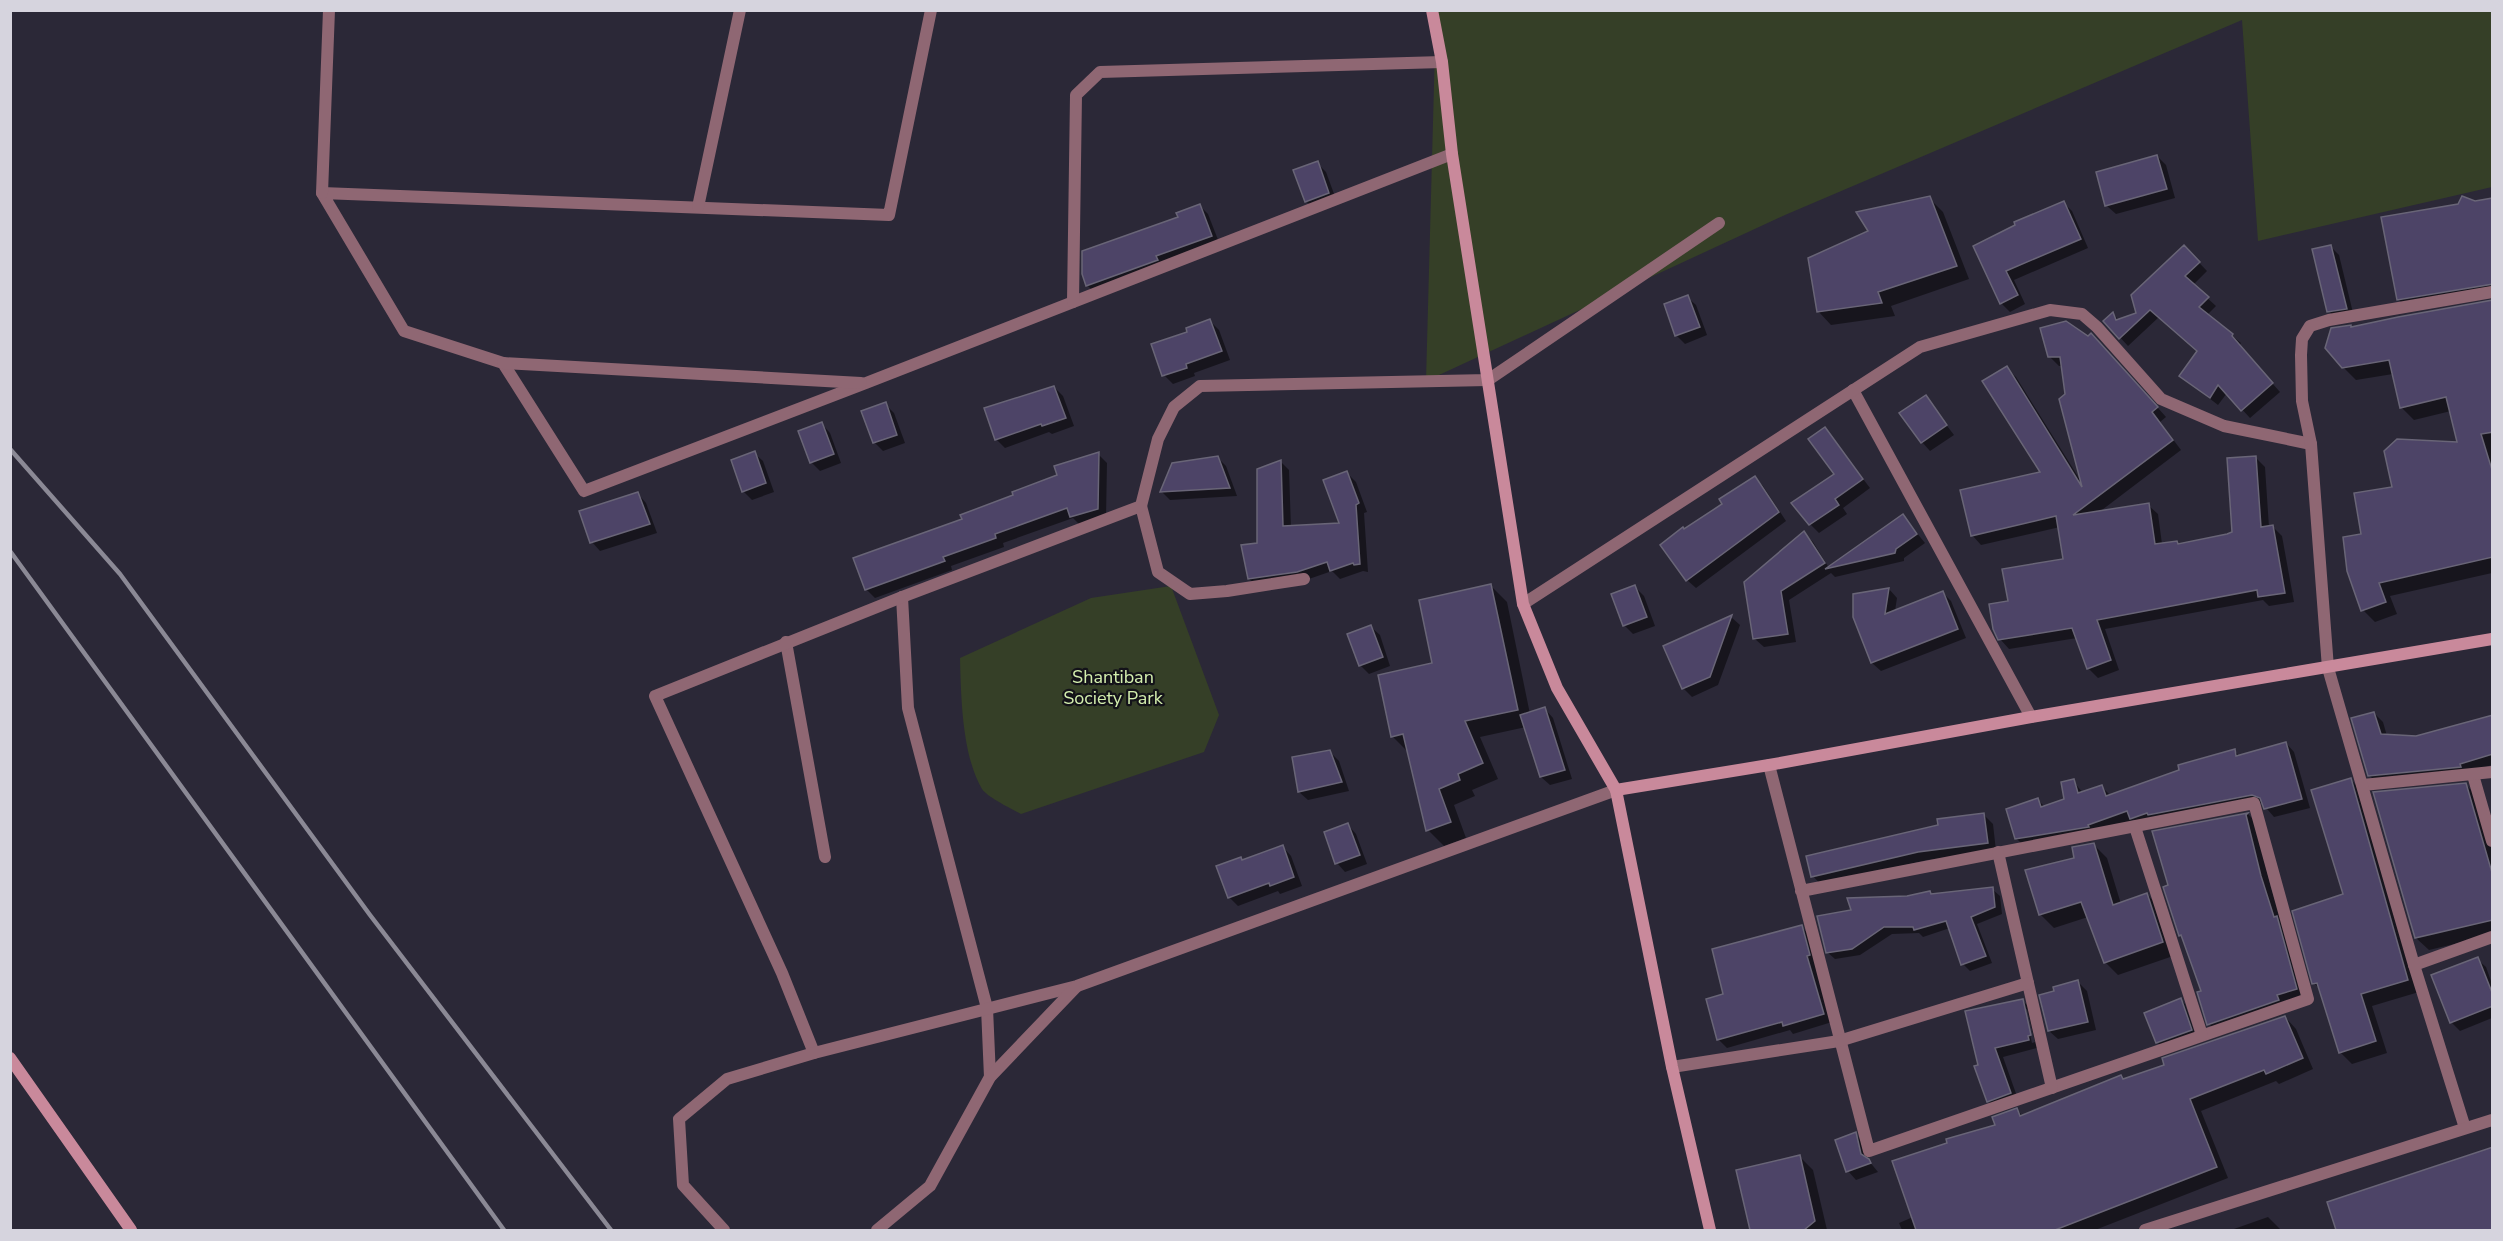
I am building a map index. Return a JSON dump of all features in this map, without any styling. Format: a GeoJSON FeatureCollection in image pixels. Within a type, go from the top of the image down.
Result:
{"type":"FeatureCollection","features":[{"type":"Feature","properties":{"kind":"main road"},"geometry":{"type":"LineString","coordinates":[[1432,10],[1442,62],[1452,154],[1523,604],[1557,688],[1616,790],[1672,1067],[1710,1230]]}},
{"type":"Feature","properties":{"kind":"main road"},"geometry":{"type":"LineString","coordinates":[[1616,790],[2493,639]]}},
{"type":"Feature","properties":{"kind":"main road"},"geometry":{"type":"LineString","coordinates":[[10,1058],[132,1230]]}},
{"type":"Feature","properties":{"kind":"street"},"geometry":{"type":"LineString","coordinates":[[329,10],[322,193],[404,331],[503,363],[866,383]]}},
{"type":"Feature","properties":{"kind":"street"},"geometry":{"type":"LineString","coordinates":[[698,207],[740,10]]}},
{"type":"Feature","properties":{"kind":"street"},"geometry":{"type":"LineString","coordinates":[[322,193],[889,215],[931,10]]}},
{"type":"Feature","properties":{"kind":"street"},"geometry":{"type":"LineString","coordinates":[[1073,302],[1076,95],[1100,72],[1442,62]]}},
{"type":"Feature","properties":{"kind":"street"},"geometry":{"type":"LineString","coordinates":[[503,363],[584,491],[1452,154]]}},
{"type":"Feature","properties":{"kind":"street"},"geometry":{"type":"LineString","coordinates":[[1304,579],[1227,591],[1190,594],[1158,572],[1142,506],[1158,440],[1174,407],[1200,386],[1488,380],[1719,223]]}},
{"type":"Feature","properties":{"kind":"street"},"geometry":{"type":"LineString","coordinates":[[2465,1128],[2414,965],[2328,668],[2311,444],[2302,401],[2301,355],[2302,339],[2310,326],[2329,320],[2493,292]]}},
{"type":"Feature","properties":{"kind":"street"},"geometry":{"type":"LineString","coordinates":[[1523,604],[1920,347],[2050,310],[2082,314],[2097,327],[2161,399],[2224,426],[2311,444]]}},
{"type":"Feature","properties":{"kind":"street"},"geometry":{"type":"LineString","coordinates":[[1853,390],[2031,717]]}},
{"type":"Feature","properties":{"kind":"street"},"geometry":{"type":"LineString","coordinates":[[814,1053],[782,973],[655,696],[786,642],[1142,506]]}},
{"type":"Feature","properties":{"kind":"street"},"geometry":{"type":"LineString","coordinates":[[902,597],[909,708],[987,1008],[990,1077]]}},
{"type":"Feature","properties":{"kind":"street"},"geometry":{"type":"LineString","coordinates":[[786,642],[825,857]]}},
{"type":"Feature","properties":{"kind":"street"},"geometry":{"type":"LineString","coordinates":[[1769,765],[1839,1041],[1869,1151],[2308,999],[2254,803],[1801,891]]}},
{"type":"Feature","properties":{"kind":"street"},"geometry":{"type":"LineString","coordinates":[[2363,785],[2493,772]]}},
{"type":"Feature","properties":{"kind":"street"},"geometry":{"type":"LineString","coordinates":[[2473,775],[2493,841]]}},
{"type":"Feature","properties":{"kind":"street"},"geometry":{"type":"LineString","coordinates":[[724,1230],[683,1185],[679,1119],[727,1079],[814,1053],[1077,986],[1616,790]]}},
{"type":"Feature","properties":{"kind":"street"},"geometry":{"type":"LineString","coordinates":[[2134,827],[2202,1035]]}},
{"type":"Feature","properties":{"kind":"street"},"geometry":{"type":"LineString","coordinates":[[1998,852],[2052,1088]]}},
{"type":"Feature","properties":{"kind":"street"},"geometry":{"type":"LineString","coordinates":[[2414,965],[2493,937]]}},
{"type":"Feature","properties":{"kind":"street"},"geometry":{"type":"LineString","coordinates":[[1672,1067],[1839,1041],[2028,983]]}},
{"type":"Feature","properties":{"kind":"street"},"geometry":{"type":"LineString","coordinates":[[877,1230],[930,1186],[990,1077],[1077,986]]}},
{"type":"Feature","properties":{"kind":"street"},"geometry":{"type":"LineString","coordinates":[[2145,1230],[2493,1120]]}},
{"type":"Feature","properties":{"kind":"green space"},"geometry":{"type":"Polygon","coordinates":[[[1436,11],[2492,11],[2492,187],[2258,241],[2242,20],[1785,215],[1426,381],[1436,11]]]}},
{"type":"Feature","properties":{"kind":"green space","name":"Shantiban Society Park"},"geometry":{"type":"Polygon","coordinates":[[[1171,586],[1219,715],[1204,752],[1021,814],[985,792],[975,775],[970,760],[962,708],[960,658],[1091,598],[1171,586]]]}},
{"type":"Feature","properties":{"kind":"building"},"geometry":{"type":"Polygon","coordinates":[[[2157,155],[2167,189],[2105,206],[2096,172],[2157,155]]]}},
{"type":"Feature","properties":{"kind":"building"},"geometry":{"type":"Polygon","coordinates":[[[1318,161],[1329,193],[1305,202],[1293,170],[1318,161]]]}},
{"type":"Feature","properties":{"kind":"building"},"geometry":{"type":"Polygon","coordinates":[[[1930,196],[1957,266],[1878,292],[1882,303],[1817,312],[1808,258],[1868,231],[1856,212],[1930,196]]]}},
{"type":"Feature","properties":{"kind":"building"},"geometry":{"type":"Polygon","coordinates":[[[2462,196],[2475,201],[2493,198],[2493,284],[2397,300],[2381,217],[2458,204],[2462,196]]]}},
{"type":"Feature","properties":{"kind":"building"},"geometry":{"type":"Polygon","coordinates":[[[2064,201],[2081,239],[2006,271],[2018,295],[2000,304],[1973,246],[2015,225],[2014,222],[2064,201]]]}},
{"type":"Feature","properties":{"kind":"building"},"geometry":{"type":"Polygon","coordinates":[[[1200,204],[1212,236],[1156,256],[1158,260],[1086,286],[1082,274],[1082,251],[1178,217],[1176,213],[1200,204]]]}},
{"type":"Feature","properties":{"kind":"building"},"geometry":{"type":"Polygon","coordinates":[[[2184,245],[2200,262],[2185,276],[2209,297],[2199,307],[2233,334],[2232,336],[2273,383],[2241,411],[2218,385],[2210,398],[2179,376],[2197,351],[2150,310],[2119,339],[2103,321],[2113,312],[2116,320],[2136,313],[2131,295],[2184,245]]]}},
{"type":"Feature","properties":{"kind":"building"},"geometry":{"type":"Polygon","coordinates":[[[2331,245],[2347,309],[2327,312],[2312,249],[2331,245]]]}},
{"type":"Feature","properties":{"kind":"building"},"geometry":{"type":"Polygon","coordinates":[[[1688,295],[1700,327],[1675,336],[1664,304],[1688,295]]]}},
{"type":"Feature","properties":{"kind":"building"},"geometry":{"type":"Polygon","coordinates":[[[2493,300],[2493,432],[2481,434],[2493,473],[2493,557],[2379,583],[2386,602],[2361,611],[2347,571],[2343,537],[2361,534],[2354,493],[2392,487],[2384,451],[2397,439],[2457,442],[2446,397],[2400,408],[2389,360],[2342,368],[2325,348],[2331,328],[2351,325],[2351,327],[2493,300]]]}},
{"type":"Feature","properties":{"kind":"building"},"geometry":{"type":"Polygon","coordinates":[[[1210,319],[1222,351],[1186,364],[1187,368],[1162,376],[1151,344],[1187,332],[1186,328],[1210,319]]]}},
{"type":"Feature","properties":{"kind":"building"},"geometry":{"type":"Polygon","coordinates":[[[2066,321],[2088,336],[2091,333],[2158,407],[2152,412],[2173,440],[2073,515],[2149,503],[2155,544],[2177,541],[2178,544],[2227,534],[2232,532],[2227,458],[2256,456],[2261,527],[2273,525],[2285,593],[2258,597],[2257,590],[2097,620],[2111,660],[2087,669],[2072,628],[1998,640],[1993,629],[1989,604],[2008,601],[2002,569],[2063,559],[2056,516],[1971,536],[1960,490],[2040,472],[1982,381],[2007,366],[2082,487],[2059,399],[2065,394],[2060,357],[2048,357],[2040,328],[2066,321]]]}},
{"type":"Feature","properties":{"kind":"building"},"geometry":{"type":"Polygon","coordinates":[[[1054,386],[1066,418],[995,440],[984,408],[1054,386]]]}},
{"type":"Feature","properties":{"kind":"building"},"geometry":{"type":"Polygon","coordinates":[[[1926,395],[1947,425],[1921,443],[1899,413],[1926,395]]]}},
{"type":"Feature","properties":{"kind":"building"},"geometry":{"type":"Polygon","coordinates":[[[886,402],[897,435],[873,443],[861,411],[886,402]]]}},
{"type":"Feature","properties":{"kind":"building"},"geometry":{"type":"Polygon","coordinates":[[[822,422],[834,454],[810,463],[798,431],[822,422]]]}},
{"type":"Feature","properties":{"kind":"building"},"geometry":{"type":"Polygon","coordinates":[[[1825,427],[1863,479],[1835,499],[1839,505],[1809,525],[1791,503],[1834,474],[1808,439],[1825,427]]]}},
{"type":"Feature","properties":{"kind":"building"},"geometry":{"type":"Polygon","coordinates":[[[755,451],[766,483],[742,492],[731,460],[755,451]]]}},
{"type":"Feature","properties":{"kind":"building"},"geometry":{"type":"Polygon","coordinates":[[[1099,452],[1098,509],[1070,517],[1067,508],[995,534],[996,538],[943,557],[945,561],[865,590],[853,558],[962,519],[960,515],[1057,475],[1054,466],[1099,452]]]}},
{"type":"Feature","properties":{"kind":"building"},"geometry":{"type":"Polygon","coordinates":[[[1218,456],[1230,488],[1160,492],[1172,463],[1218,456]]]}},
{"type":"Feature","properties":{"kind":"building"},"geometry":{"type":"Polygon","coordinates":[[[1281,460],[1283,526],[1339,523],[1323,480],[1347,471],[1359,503],[1356,505],[1360,564],[1354,565],[1353,563],[1330,571],[1327,562],[1297,572],[1248,579],[1241,545],[1257,543],[1257,469],[1281,460]]]}},
{"type":"Feature","properties":{"kind":"building"},"geometry":{"type":"Polygon","coordinates":[[[1755,476],[1779,512],[1686,581],[1660,545],[1683,527],[1684,529],[1722,504],[1719,499],[1755,476]]]}},
{"type":"Feature","properties":{"kind":"building"},"geometry":{"type":"Polygon","coordinates":[[[638,492],[650,524],[590,543],[579,511],[638,492]]]}},
{"type":"Feature","properties":{"kind":"building"},"geometry":{"type":"Polygon","coordinates":[[[1903,514],[1917,534],[1896,549],[1895,553],[1825,569],[1903,514]]]}},
{"type":"Feature","properties":{"kind":"building"},"geometry":{"type":"Polygon","coordinates":[[[1804,531],[1825,563],[1781,591],[1788,634],[1753,639],[1744,582],[1804,531]]]}},
{"type":"Feature","properties":{"kind":"building"},"geometry":{"type":"Polygon","coordinates":[[[1491,584],[1518,710],[1465,721],[1483,763],[1458,774],[1460,780],[1439,789],[1451,822],[1426,831],[1403,734],[1391,737],[1378,675],[1432,663],[1419,600],[1491,584]]]}},
{"type":"Feature","properties":{"kind":"building"},"geometry":{"type":"Polygon","coordinates":[[[1635,585],[1647,617],[1623,626],[1611,594],[1635,585]]]}},
{"type":"Feature","properties":{"kind":"building"},"geometry":{"type":"Polygon","coordinates":[[[1889,588],[1885,614],[1943,591],[1958,629],[1871,663],[1853,617],[1853,594],[1889,588]]]}},
{"type":"Feature","properties":{"kind":"building"},"geometry":{"type":"Polygon","coordinates":[[[1732,615],[1710,677],[1682,689],[1663,646],[1732,615]]]}},
{"type":"Feature","properties":{"kind":"building"},"geometry":{"type":"Polygon","coordinates":[[[1371,625],[1383,657],[1359,666],[1347,634],[1371,625]]]}},
{"type":"Feature","properties":{"kind":"building"},"geometry":{"type":"Polygon","coordinates":[[[1545,707],[1565,770],[1540,777],[1520,715],[1545,707]]]}},
{"type":"Feature","properties":{"kind":"building"},"geometry":{"type":"Polygon","coordinates":[[[2374,712],[2381,734],[2416,736],[2493,715],[2493,754],[2460,764],[2461,767],[2368,776],[2351,718],[2374,712]]]}},
{"type":"Feature","properties":{"kind":"building"},"geometry":{"type":"Polygon","coordinates":[[[2286,742],[2302,799],[2264,809],[2260,798],[2252,795],[2148,815],[2147,813],[2130,819],[2127,811],[2088,825],[2089,827],[2015,839],[2006,809],[2038,798],[2041,807],[2064,799],[2061,782],[2074,779],[2078,793],[2102,785],[2106,796],[2179,770],[2178,765],[2235,749],[2236,756],[2286,742]]]}},
{"type":"Feature","properties":{"kind":"building"},"geometry":{"type":"Polygon","coordinates":[[[1330,750],[1342,782],[1298,792],[1292,757],[1330,750]]]}},
{"type":"Feature","properties":{"kind":"building"},"geometry":{"type":"Polygon","coordinates":[[[2351,778],[2408,980],[2361,994],[2376,1041],[2339,1053],[2317,983],[2312,984],[2292,911],[2343,894],[2311,790],[2351,778]]]}},
{"type":"Feature","properties":{"kind":"building"},"geometry":{"type":"Polygon","coordinates":[[[2466,783],[2493,876],[2493,920],[2415,938],[2373,792],[2466,783]]]}},
{"type":"Feature","properties":{"kind":"building"},"geometry":{"type":"Polygon","coordinates":[[[1984,813],[1988,843],[1918,852],[1811,877],[1806,856],[1938,825],[1937,819],[1984,813]]]}},
{"type":"Feature","properties":{"kind":"building"},"geometry":{"type":"Polygon","coordinates":[[[2248,813],[2246,815],[2261,876],[2274,917],[2277,916],[2297,989],[2277,995],[2279,1000],[2207,1025],[2197,992],[2201,991],[2163,887],[2168,885],[2152,831],[2248,813]]]}},
{"type":"Feature","properties":{"kind":"building"},"geometry":{"type":"Polygon","coordinates":[[[1348,823],[1360,855],[1335,864],[1324,832],[1348,823]]]}},
{"type":"Feature","properties":{"kind":"building"},"geometry":{"type":"Polygon","coordinates":[[[2094,843],[2113,905],[2147,893],[2163,942],[2104,963],[2081,902],[2039,915],[2025,870],[2074,858],[2072,847],[2094,843]]]}},
{"type":"Feature","properties":{"kind":"building"},"geometry":{"type":"Polygon","coordinates":[[[1283,845],[1294,877],[1270,886],[1269,883],[1228,898],[1216,866],[1241,857],[1242,860],[1283,845]]]}},
{"type":"Feature","properties":{"kind":"building"},"geometry":{"type":"Polygon","coordinates":[[[1993,887],[1995,907],[1971,917],[1986,956],[1961,965],[1946,921],[1914,930],[1913,927],[1884,927],[1852,949],[1826,953],[1817,916],[1851,910],[1847,898],[1907,896],[1930,891],[1931,894],[1993,887]]]}},
{"type":"Feature","properties":{"kind":"building"},"geometry":{"type":"Polygon","coordinates":[[[1802,925],[1810,955],[1807,956],[1824,1014],[1783,1026],[1782,1022],[1717,1040],[1706,999],[1723,994],[1712,949],[1802,925]]]}},
{"type":"Feature","properties":{"kind":"building"},"geometry":{"type":"Polygon","coordinates":[[[2478,957],[2493,995],[2493,1006],[2450,1023],[2431,975],[2478,957]]]}},
{"type":"Feature","properties":{"kind":"building"},"geometry":{"type":"Polygon","coordinates":[[[2078,980],[2088,1022],[2048,1031],[2039,995],[2054,991],[2053,987],[2078,980]]]}},
{"type":"Feature","properties":{"kind":"building"},"geometry":{"type":"Polygon","coordinates":[[[2181,998],[2192,1030],[2156,1043],[2144,1013],[2181,998]]]}},
{"type":"Feature","properties":{"kind":"building"},"geometry":{"type":"Polygon","coordinates":[[[2023,999],[2031,1035],[2028,1036],[2029,1040],[1995,1048],[2011,1093],[1987,1102],[1974,1066],[1978,1065],[1965,1011],[2023,999]]]}},
{"type":"Feature","properties":{"kind":"building"},"geometry":{"type":"Polygon","coordinates":[[[2285,1016],[2303,1058],[2266,1074],[2264,1070],[2190,1099],[2217,1167],[2055,1230],[1916,1230],[1892,1161],[1947,1143],[1946,1139],[1995,1125],[1992,1117],[2017,1108],[2020,1116],[2121,1075],[2123,1079],[2164,1065],[2162,1058],[2285,1016]]]}},
{"type":"Feature","properties":{"kind":"building"},"geometry":{"type":"Polygon","coordinates":[[[1856,1132],[1861,1154],[1871,1163],[1846,1172],[1835,1140],[1856,1132]]]}},
{"type":"Feature","properties":{"kind":"building"},"geometry":{"type":"Polygon","coordinates":[[[2493,1147],[2493,1230],[2336,1230],[2327,1202],[2493,1147]]]}},
{"type":"Feature","properties":{"kind":"building"},"geometry":{"type":"Polygon","coordinates":[[[1800,1155],[1815,1221],[1804,1230],[1750,1230],[1736,1170],[1800,1155]]]}},
{"type":"Feature","properties":{"kind":"railway"},"geometry":{"type":"LineString","coordinates":[[10,449],[120,574],[370,915],[611,1230]]}},
{"type":"Feature","properties":{"kind":"railway"},"geometry":{"type":"LineString","coordinates":[[10,551],[504,1230]]}}]}
